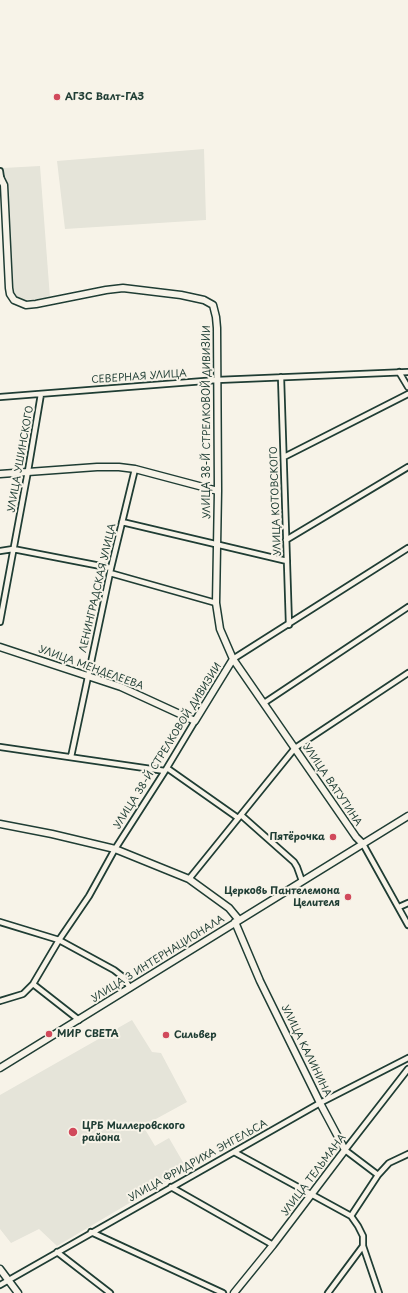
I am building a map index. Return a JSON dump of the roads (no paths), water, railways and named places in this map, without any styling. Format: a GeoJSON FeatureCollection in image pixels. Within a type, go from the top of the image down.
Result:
{"type":"FeatureCollection","features":[{"type":"Feature","properties":{"kind":"street","name":"УЛИЦА 38-Й СТРЕЛКОВОЙ ДИВИЗИИ"},"geometry":{"type":"LineString","coordinates":[[0,175],[4,185],[9,288],[10,294],[14,300],[26,305],[36,304],[122,288],[181,295],[204,300],[212,305],[216,317],[218,491],[216,603],[220,629],[233,659],[115,849],[89,896],[59,940],[33,984]]}},
{"type":"Feature","properties":{"kind":"street"},"geometry":{"type":"LineString","coordinates":[[399,372],[408,387]]}},
{"type":"Feature","properties":{"kind":"street","name":"СЕВЕРНАЯ УЛИЦА"},"geometry":{"type":"LineString","coordinates":[[0,397],[216,380],[408,372]]}},
{"type":"Feature","properties":{"kind":"street","name":"УЛИЦА КОТОВСКОГО"},"geometry":{"type":"LineString","coordinates":[[281,377],[289,625]]}},
{"type":"Feature","properties":{"kind":"street","name":"УЛИЦА УШИНСКОГО"},"geometry":{"type":"LineString","coordinates":[[0,622],[41,394]]}},
{"type":"Feature","properties":{"kind":"street"},"geometry":{"type":"LineString","coordinates":[[284,457],[408,394]]}},
{"type":"Feature","properties":{"kind":"street"},"geometry":{"type":"LineString","coordinates":[[0,474],[97,467],[135,469],[218,491]]}},
{"type":"Feature","properties":{"kind":"street"},"geometry":{"type":"LineString","coordinates":[[286,540],[408,467]]}},
{"type":"Feature","properties":{"kind":"street","name":"ЛЕНИНГРАДСКАЯ УЛИЦА"},"geometry":{"type":"LineString","coordinates":[[71,757],[111,568],[135,469]]}},
{"type":"Feature","properties":{"kind":"street"},"geometry":{"type":"LineString","coordinates":[[122,522],[287,561]]}},
{"type":"Feature","properties":{"kind":"street"},"geometry":{"type":"LineString","coordinates":[[233,659],[289,625],[408,548]]}},
{"type":"Feature","properties":{"kind":"street"},"geometry":{"type":"LineString","coordinates":[[0,551],[13,549],[111,568]]}},
{"type":"Feature","properties":{"kind":"street"},"geometry":{"type":"LineString","coordinates":[[110,573],[216,603]]}},
{"type":"Feature","properties":{"kind":"street"},"geometry":{"type":"LineString","coordinates":[[264,703],[408,606]]}},
{"type":"Feature","properties":{"kind":"street","name":"УЛИЦА МЕНДЕЛЕЕВА"},"geometry":{"type":"LineString","coordinates":[[0,647],[121,687],[195,721]]}},
{"type":"Feature","properties":{"kind":"street","name":"УЛИЦА ВАТУТИНА"},"geometry":{"type":"LineString","coordinates":[[233,659],[356,837],[363,844],[408,925]]}},
{"type":"Feature","properties":{"kind":"street"},"geometry":{"type":"LineString","coordinates":[[189,879],[295,748],[408,673]]}},
{"type":"Feature","properties":{"kind":"street"},"geometry":{"type":"LineString","coordinates":[[0,747],[166,769],[239,817],[294,862],[302,881]]}},
{"type":"Feature","properties":{"kind":"street","name":"УЛИЦА 3 ИНТЕРНАЦИОНАЛА"},"geometry":{"type":"LineString","coordinates":[[0,1068],[408,816]]}},
{"type":"Feature","properties":{"kind":"street","name":"УЛИЦА КАЛИНИНА"},"geometry":{"type":"LineString","coordinates":[[0,824],[52,834],[115,849],[189,879],[229,908],[237,921],[260,981],[320,1103],[346,1150],[378,1175]]}},
{"type":"Feature","properties":{"kind":"street"},"geometry":{"type":"LineString","coordinates":[[399,907],[408,902]]}},
{"type":"Feature","properties":{"kind":"street"},"geometry":{"type":"LineString","coordinates":[[0,922],[59,940],[114,970],[123,977],[130,988]]}},
{"type":"Feature","properties":{"kind":"street"},"geometry":{"type":"LineString","coordinates":[[0,1001],[23,994],[33,984],[79,1020]]}},
{"type":"Feature","properties":{"kind":"street","name":"УЛИЦА ФРИДРИХА ЭНГЕЛЬСА"},"geometry":{"type":"LineString","coordinates":[[0,1285],[320,1103],[408,1058]]}},
{"type":"Feature","properties":{"kind":"street","name":"УЛИЦА ТЕЛЬМАНА"},"geometry":{"type":"LineString","coordinates":[[234,1293],[273,1245],[408,1068]]}},
{"type":"Feature","properties":{"kind":"street"},"geometry":{"type":"LineString","coordinates":[[234,1152],[351,1216],[363,1236],[363,1246],[379,1293]]}},
{"type":"Feature","properties":{"kind":"street"},"geometry":{"type":"LineString","coordinates":[[351,1216],[378,1175],[389,1163],[408,1154]]}},
{"type":"Feature","properties":{"kind":"street"},"geometry":{"type":"LineString","coordinates":[[170,1187],[273,1245]]}},
{"type":"Feature","properties":{"kind":"street"},"geometry":{"type":"LineString","coordinates":[[91,1232],[223,1293]]}},
{"type":"Feature","properties":{"kind":"street"},"geometry":{"type":"LineString","coordinates":[[328,1293],[363,1246]]}},
{"type":"Feature","properties":{"kind":"street"},"geometry":{"type":"LineString","coordinates":[[57,1252],[110,1293]]}},
{"type":"Feature","properties":{"kind":"street"},"geometry":{"type":"LineString","coordinates":[[0,1269],[18,1293]]}},
{"type":"Feature","properties":{"kind":"place","name":"АГЗС Валт-ГАЗ"},"geometry":{"type":"Point","coordinates":[57,97]}},
{"type":"Feature","properties":{"kind":"place","name":"Пятёрочка"},"geometry":{"type":"Point","coordinates":[333,837]}},
{"type":"Feature","properties":{"kind":"place","name":"Церковь Пантелемона Целителя"},"geometry":{"type":"Point","coordinates":[348,897]}},
{"type":"Feature","properties":{"kind":"place","name":"МИР СВЕТА"},"geometry":{"type":"Point","coordinates":[49,1034]}},
{"type":"Feature","properties":{"kind":"place","name":"Сильвер"},"geometry":{"type":"Point","coordinates":[166,1035]}},
{"type":"Feature","properties":{"kind":"place","name":"ЦРБ Миллеровского района"},"geometry":{"type":"Point","coordinates":[73,1132]}}]}
